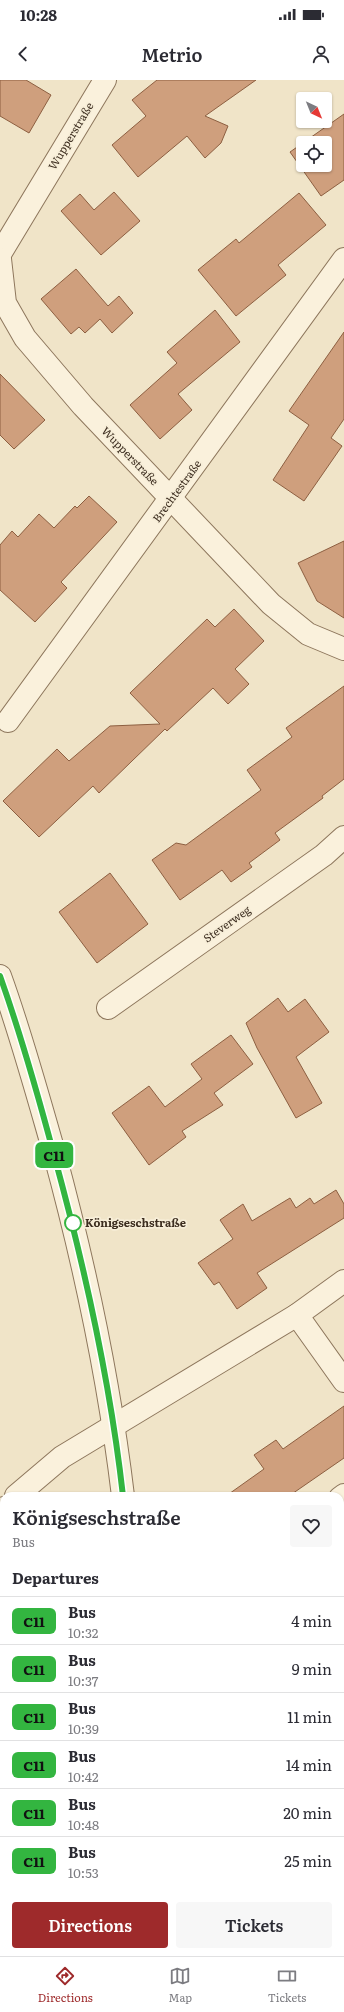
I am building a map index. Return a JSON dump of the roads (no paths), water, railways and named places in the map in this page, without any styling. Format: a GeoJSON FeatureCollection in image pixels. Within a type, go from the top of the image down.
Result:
{"type":"FeatureCollection","features":[{"type":"Feature","properties":{"kind":"street","name":"Wupperstraße"},"geometry":{"type":"LineString","coordinates":[[0,254],[105,80]]}},
{"type":"Feature","properties":{"kind":"street","name":"Wupperstraße"},"geometry":{"type":"LineString","coordinates":[[0,259],[5,303],[25,338],[83,406],[271,604],[308,634],[344,649]]}},
{"type":"Feature","properties":{"kind":"street","name":"Brechtestraße"},"geometry":{"type":"LineString","coordinates":[[8,721],[171,499],[344,259]]}},
{"type":"Feature","properties":{"kind":"street","name":"Steverweg"},"geometry":{"type":"LineString","coordinates":[[108,1008],[324,855],[344,837]]}},
{"type":"Feature","properties":{"kind":"street"},"geometry":{"type":"LineString","coordinates":[[0,976],[36,1087],[74,1228],[100,1342],[115,1425],[122,1492]]}},
{"type":"Feature","properties":{"kind":"street"},"geometry":{"type":"LineString","coordinates":[[21,1492],[62,1457],[297,1315],[344,1281]]}},
{"type":"Feature","properties":{"kind":"street"},"geometry":{"type":"LineString","coordinates":[[297,1315],[344,1381]]}},
{"type":"Feature","properties":{"kind":"place","name":"Königseschstraße"},"geometry":{"type":"Point","coordinates":[73,1223]}}]}
